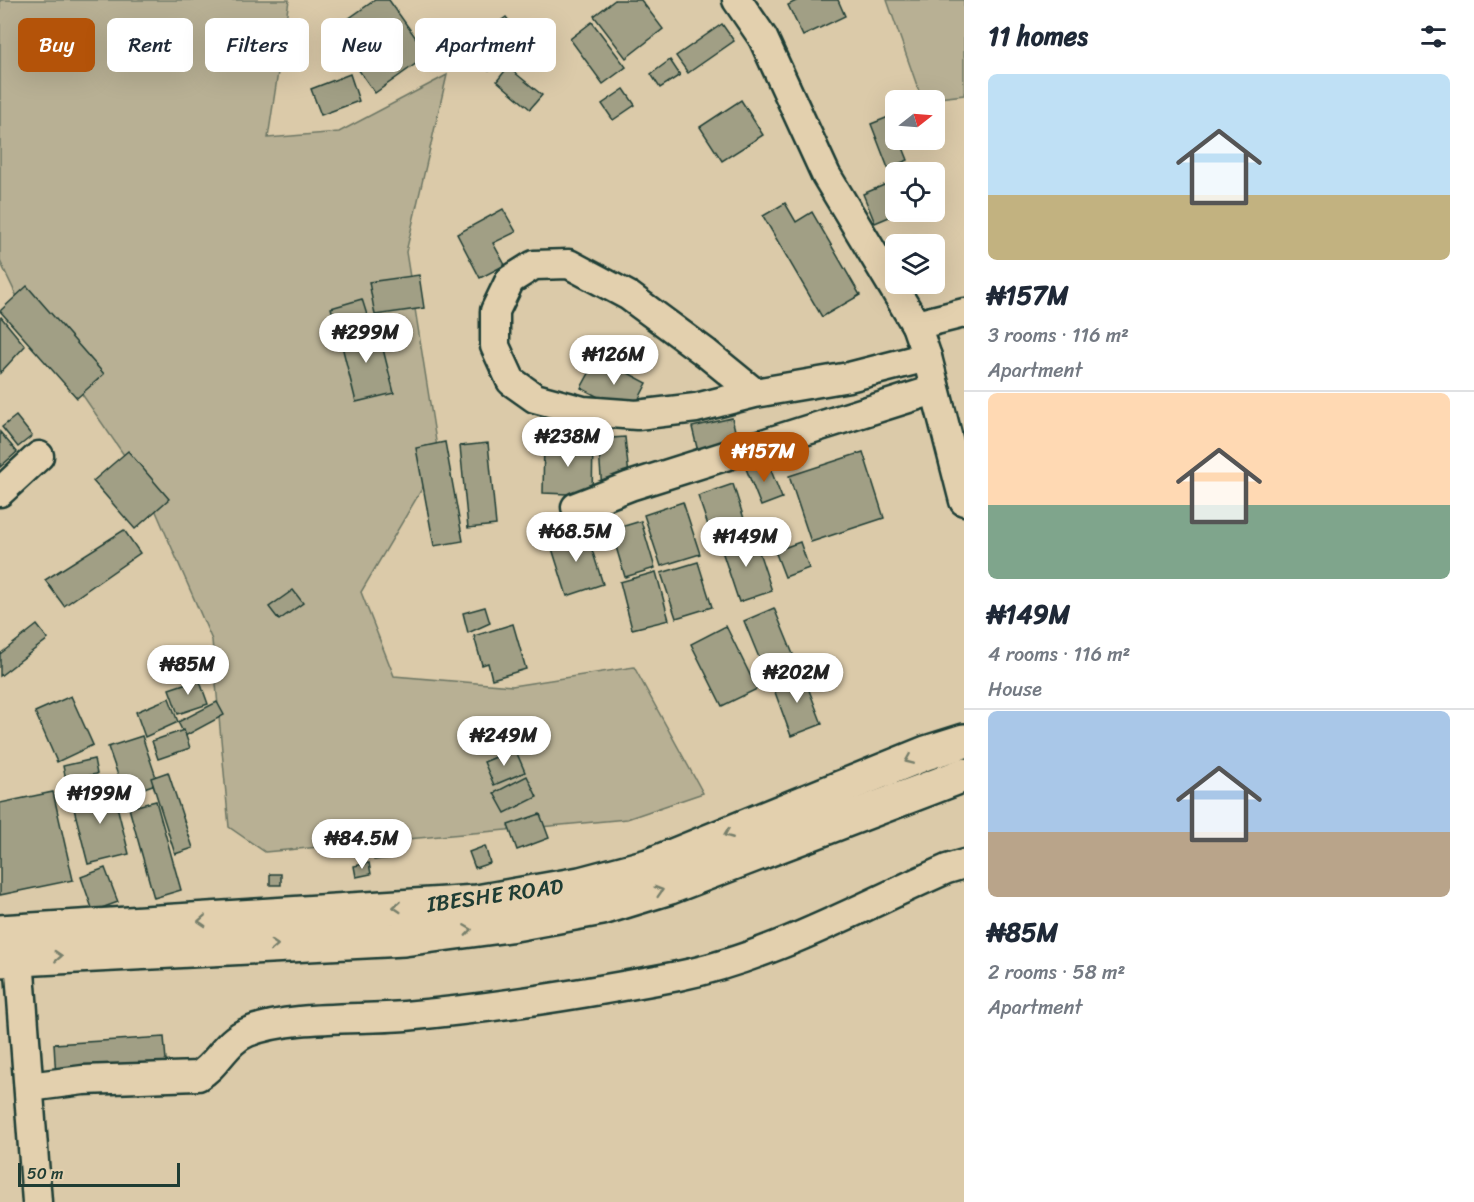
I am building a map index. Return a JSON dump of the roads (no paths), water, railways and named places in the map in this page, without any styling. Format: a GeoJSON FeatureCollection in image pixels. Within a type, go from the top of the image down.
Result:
{"type":"FeatureCollection","features":[{"type":"Feature","properties":{"kind":"main road","name":"IBESHE ROAD"},"geometry":{"type":"LineString","coordinates":[[0,932],[477,902],[580,884],[648,866],[926,753],[964,741]]}},
{"type":"Feature","properties":{"kind":"main road","name":"IBESHE ROAD"},"geometry":{"type":"LineString","coordinates":[[9,959],[404,939],[509,925],[603,908],[670,887],[964,775]]}},
{"type":"Feature","properties":{"kind":"street"},"geometry":{"type":"LineString","coordinates":[[737,0],[764,38],[826,175],[916,325],[927,357],[964,501]]}},
{"type":"Feature","properties":{"kind":"street"},"geometry":{"type":"LineString","coordinates":[[755,393],[629,296],[569,264],[534,266],[510,280],[495,311],[495,346],[511,381],[535,398],[583,411],[637,415],[696,408],[755,393],[849,377],[927,357]]}},
{"type":"Feature","properties":{"kind":"street"},"geometry":{"type":"LineString","coordinates":[[916,325],[964,313]]}},
{"type":"Feature","properties":{"kind":"street"},"geometry":{"type":"LineString","coordinates":[[576,507],[630,486],[934,390]]}},
{"type":"Feature","properties":{"kind":"street"},"geometry":{"type":"LineString","coordinates":[[0,492],[39,456]]}},
{"type":"Feature","properties":{"kind":"street"},"geometry":{"type":"LineString","coordinates":[[29,1088],[83,1080],[198,1076],[212,1068],[221,1053],[244,1034],[283,1023],[395,1017],[493,1007],[688,973],[768,949],[947,869],[964,864]]}},
{"type":"Feature","properties":{"kind":"street"},"geometry":{"type":"LineString","coordinates":[[9,959],[12,1026],[29,1088],[36,1202]]}}]}
